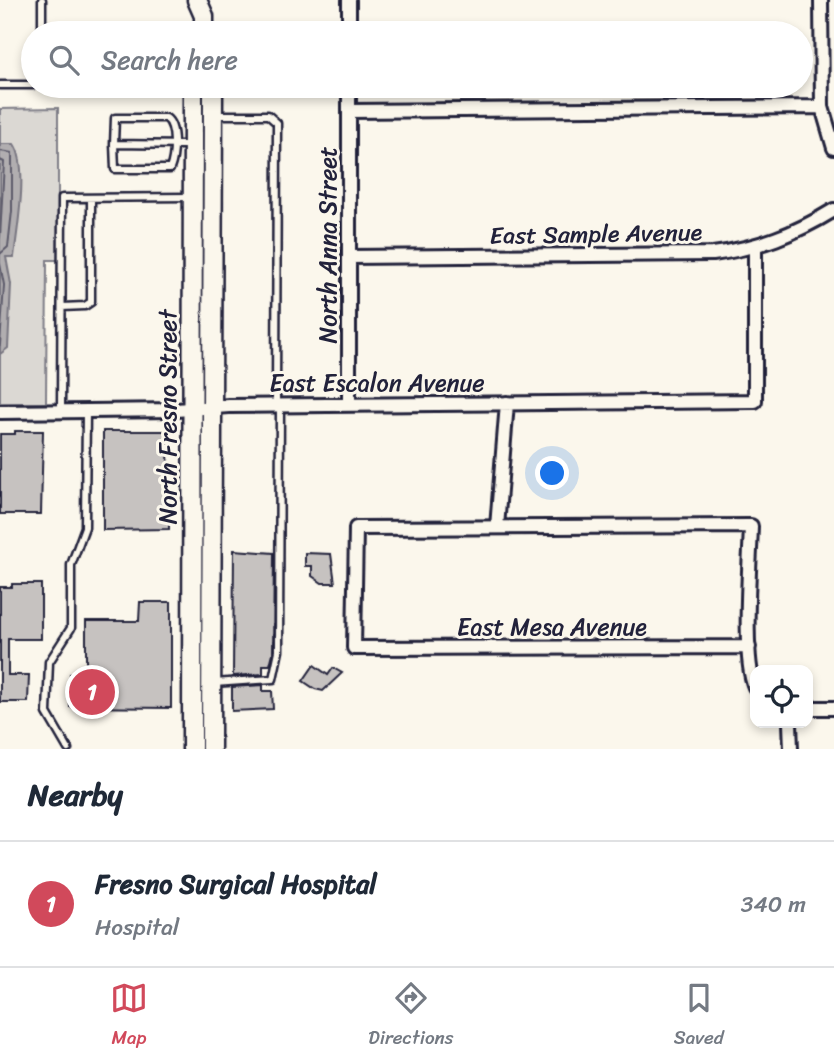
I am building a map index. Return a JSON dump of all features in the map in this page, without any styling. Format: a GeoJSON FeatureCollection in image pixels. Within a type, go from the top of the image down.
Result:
{"type":"FeatureCollection","features":[{"type":"Feature","properties":{"kind":"main road"},"geometry":{"type":"LineString","coordinates":[[194,21],[195,0]]}},
{"type":"Feature","properties":{"kind":"main road"},"geometry":{"type":"LineString","coordinates":[[195,0],[204,21]]}},
{"type":"Feature","properties":{"kind":"main road"},"geometry":{"type":"LineString","coordinates":[[214,0],[214,21]]}},
{"type":"Feature","properties":{"kind":"main road","name":"North Fresno Street"},"geometry":{"type":"LineString","coordinates":[[192,749],[193,98]]}},
{"type":"Feature","properties":{"kind":"main road"},"geometry":{"type":"LineString","coordinates":[[206,98],[213,115]]}},
{"type":"Feature","properties":{"kind":"main road","name":"North Fresno Street"},"geometry":{"type":"LineString","coordinates":[[211,749],[213,98]]}},
{"type":"Feature","properties":{"kind":"main road"},"geometry":{"type":"LineString","coordinates":[[192,673],[198,677],[200,685],[202,749]]}},
{"type":"Feature","properties":{"kind":"street"},"geometry":{"type":"LineString","coordinates":[[349,0],[349,21]]}},
{"type":"Feature","properties":{"kind":"street"},"geometry":{"type":"LineString","coordinates":[[821,0],[822,107],[834,148]]}},
{"type":"Feature","properties":{"kind":"street","name":"North Anna Street"},"geometry":{"type":"LineString","coordinates":[[349,98],[349,405]]}},
{"type":"Feature","properties":{"kind":"street"},"geometry":{"type":"LineString","coordinates":[[349,111],[822,107]]}},
{"type":"Feature","properties":{"kind":"street","name":"East Sample Avenue"},"geometry":{"type":"LineString","coordinates":[[349,257],[713,254],[755,248],[786,236],[834,210]]}},
{"type":"Feature","properties":{"kind":"street","name":"East Escalon Avenue"},"geometry":{"type":"LineString","coordinates":[[0,412],[278,405],[755,401],[755,248]]}},
{"type":"Feature","properties":{"kind":"street"},"geometry":{"type":"LineString","coordinates":[[507,403],[497,527],[751,526],[750,665]]}},
{"type":"Feature","properties":{"kind":"street","name":"East Mesa Avenue"},"geometry":{"type":"LineString","coordinates":[[497,527],[356,528],[355,649],[749,648]]}},
{"type":"Feature","properties":{"kind":"street"},"geometry":{"type":"LineString","coordinates":[[813,708],[834,708]]}},
{"type":"Feature","properties":{"kind":"street"},"geometry":{"type":"LineString","coordinates":[[790,728],[791,749]]}},
{"type":"Feature","properties":{"kind":"lane"},"geometry":{"type":"LineString","coordinates":[[42,0],[42,21]]}},
{"type":"Feature","properties":{"kind":"lane"},"geometry":{"type":"LineString","coordinates":[[0,85],[21,85]]}},
{"type":"Feature","properties":{"kind":"lane"},"geometry":{"type":"LineString","coordinates":[[211,683],[273,679],[279,650],[277,123],[268,115],[213,115]]}},
{"type":"Feature","properties":{"kind":"lane"},"geometry":{"type":"LineString","coordinates":[[115,118],[166,118],[172,126],[172,163],[167,170],[117,170],[114,166],[114,144],[115,118]]}},
{"type":"Feature","properties":{"kind":"lane"},"geometry":{"type":"LineString","coordinates":[[114,144],[193,145]]}},
{"type":"Feature","properties":{"kind":"lane"},"geometry":{"type":"LineString","coordinates":[[61,412],[62,198],[193,197]]}},
{"type":"Feature","properties":{"kind":"lane"},"geometry":{"type":"LineString","coordinates":[[62,307],[85,306],[91,302],[91,198]]}},
{"type":"Feature","properties":{"kind":"lane"},"geometry":{"type":"LineString","coordinates":[[68,749],[47,712],[49,662],[71,628],[71,565],[85,527],[86,410]]}},
{"type":"Feature","properties":{"kind":"shaded area"},"geometry":{"type":"Polygon","coordinates":[[[58,108],[58,260],[47,260],[46,403],[0,403],[0,109],[58,108]]]}},
{"type":"Feature","properties":{"kind":"water"},"geometry":{"type":"Polygon","coordinates":[[[0,144],[14,144],[21,167],[21,182],[14,257],[6,257],[11,284],[8,348],[0,354],[0,144]]]}},
{"type":"Feature","properties":{"kind":"building"},"geometry":{"type":"Polygon","coordinates":[[[15,431],[43,431],[41,514],[0,514],[0,434],[15,434],[15,431]]]}},
{"type":"Feature","properties":{"kind":"building"},"geometry":{"type":"Polygon","coordinates":[[[103,431],[168,431],[169,529],[103,530],[103,431]]]}},
{"type":"Feature","properties":{"kind":"building"},"geometry":{"type":"Polygon","coordinates":[[[234,550],[274,553],[273,653],[270,665],[263,665],[263,674],[233,676],[234,550]]]}},
{"type":"Feature","properties":{"kind":"building"},"geometry":{"type":"Polygon","coordinates":[[[305,553],[331,554],[335,583],[322,583],[312,576],[312,566],[305,566],[305,553]]]}},
{"type":"Feature","properties":{"kind":"building"},"geometry":{"type":"Polygon","coordinates":[[[12,584],[41,584],[41,639],[8,639],[8,675],[29,675],[28,702],[0,702],[0,587],[12,587],[12,584]]]}},
{"type":"Feature","properties":{"kind":"building"},"geometry":{"type":"Polygon","coordinates":[[[140,602],[171,602],[171,708],[70,707],[70,674],[86,674],[86,621],[139,621],[140,602]]]}},
{"type":"Feature","properties":{"kind":"building"},"geometry":{"type":"Polygon","coordinates":[[[314,665],[328,675],[333,668],[342,673],[323,691],[315,689],[303,681],[314,665]]]}},
{"type":"Feature","properties":{"kind":"building"},"geometry":{"type":"Polygon","coordinates":[[[263,685],[263,691],[272,691],[273,709],[232,711],[232,687],[263,685]]]}},
{"type":"Feature","properties":{"kind":"place","name":"Fresno Surgical Hospital"},"geometry":{"type":"Point","coordinates":[92,692]}}]}
